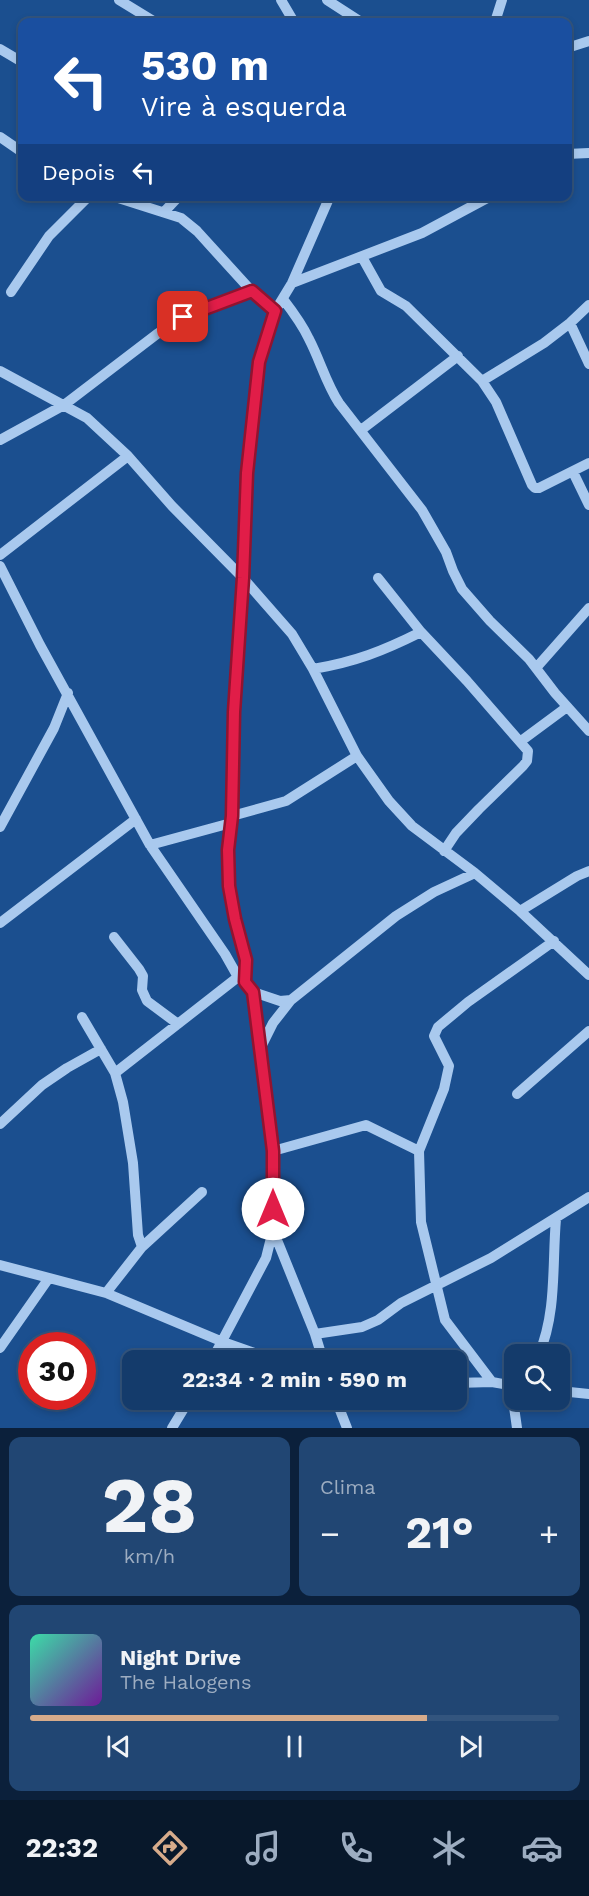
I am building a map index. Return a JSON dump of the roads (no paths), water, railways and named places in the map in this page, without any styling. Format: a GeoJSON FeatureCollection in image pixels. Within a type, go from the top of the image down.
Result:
{"type":"FeatureCollection","features":[{"type":"Feature","properties":{"kind":"street"},"geometry":{"type":"LineString","coordinates":[[119,0],[148,18]]}},
{"type":"Feature","properties":{"kind":"street"},"geometry":{"type":"LineString","coordinates":[[281,0],[292,18]]}},
{"type":"Feature","properties":{"kind":"street"},"geometry":{"type":"LineString","coordinates":[[327,0],[355,18]]}},
{"type":"Feature","properties":{"kind":"street"},"geometry":{"type":"LineString","coordinates":[[496,18],[502,0]]}},
{"type":"Feature","properties":{"kind":"street"},"geometry":{"type":"LineString","coordinates":[[572,46],[589,41]]}},
{"type":"Feature","properties":{"kind":"street"},"geometry":{"type":"LineString","coordinates":[[0,49],[18,60]]}},
{"type":"Feature","properties":{"kind":"street"},"geometry":{"type":"LineString","coordinates":[[0,137],[18,149]]}},
{"type":"Feature","properties":{"kind":"street"},"geometry":{"type":"LineString","coordinates":[[572,154],[589,153]]}},
{"type":"Feature","properties":{"kind":"street"},"geometry":{"type":"LineString","coordinates":[[11,292],[49,236],[84,201]]}},
{"type":"Feature","properties":{"kind":"street"},"geometry":{"type":"LineString","coordinates":[[128,201],[181,218],[197,231],[252,291],[275,311]]}},
{"type":"Feature","properties":{"kind":"street"},"geometry":{"type":"LineString","coordinates":[[164,212],[174,201]]}},
{"type":"Feature","properties":{"kind":"street"},"geometry":{"type":"LineString","coordinates":[[115,1073],[241,979],[246,960],[229,886],[228,850],[247,473],[255,384],[259,362],[275,311],[292,283],[328,201]]}},
{"type":"Feature","properties":{"kind":"street"},"geometry":{"type":"LineString","coordinates":[[292,283],[422,233],[483,201]]}},
{"type":"Feature","properties":{"kind":"street"},"geometry":{"type":"LineString","coordinates":[[362,257],[381,291],[405,306],[482,381],[496,402],[535,488],[589,463]]}},
{"type":"Feature","properties":{"kind":"street"},"geometry":{"type":"LineString","coordinates":[[0,441],[64,405],[183,317],[252,291]]}},
{"type":"Feature","properties":{"kind":"street"},"geometry":{"type":"LineString","coordinates":[[283,299],[309,339],[329,387],[422,510],[446,552],[462,589],[529,659],[588,729]]}},
{"type":"Feature","properties":{"kind":"street"},"geometry":{"type":"LineString","coordinates":[[482,381],[544,343],[589,305]]}},
{"type":"Feature","properties":{"kind":"street"},"geometry":{"type":"LineString","coordinates":[[570,323],[589,364]]}},
{"type":"Feature","properties":{"kind":"street"},"geometry":{"type":"LineString","coordinates":[[361,430],[458,356]]}},
{"type":"Feature","properties":{"kind":"street"},"geometry":{"type":"LineString","coordinates":[[0,371],[64,405],[94,425],[128,456],[172,506],[243,578],[292,634],[313,669],[357,756],[389,801],[412,826],[475,873],[554,941],[589,975]]}},
{"type":"Feature","properties":{"kind":"street"},"geometry":{"type":"LineString","coordinates":[[0,555],[128,456]]}},
{"type":"Feature","properties":{"kind":"street"},"geometry":{"type":"LineString","coordinates":[[573,472],[589,505]]}},
{"type":"Feature","properties":{"kind":"street"},"geometry":{"type":"LineString","coordinates":[[0,566],[150,845],[241,979],[253,992],[280,1000],[291,1000]]}},
{"type":"Feature","properties":{"kind":"street"},"geometry":{"type":"LineString","coordinates":[[378,578],[421,632],[528,751],[527,760],[523,766],[478,809],[456,833],[444,851]]}},
{"type":"Feature","properties":{"kind":"street"},"geometry":{"type":"LineString","coordinates":[[536,668],[589,608]]}},
{"type":"Feature","properties":{"kind":"street"},"geometry":{"type":"LineString","coordinates":[[313,669],[371,656],[421,632]]}},
{"type":"Feature","properties":{"kind":"street"},"geometry":{"type":"LineString","coordinates":[[0,827],[54,728],[68,693]]}},
{"type":"Feature","properties":{"kind":"street"},"geometry":{"type":"LineString","coordinates":[[521,741],[567,706]]}},
{"type":"Feature","properties":{"kind":"street"},"geometry":{"type":"LineString","coordinates":[[150,845],[286,801],[357,756]]}},
{"type":"Feature","properties":{"kind":"street"},"geometry":{"type":"LineString","coordinates":[[0,923],[136,819]]}},
{"type":"Feature","properties":{"kind":"street"},"geometry":{"type":"LineString","coordinates":[[520,911],[589,871]]}},
{"type":"Feature","properties":{"kind":"street"},"geometry":{"type":"LineString","coordinates":[[259,1051],[273,1023],[291,1000],[396,916],[434,892],[475,873]]}},
{"type":"Feature","properties":{"kind":"street"},"geometry":{"type":"LineString","coordinates":[[114,937],[143,976],[142,990],[147,1000],[178,1024]]}},
{"type":"Feature","properties":{"kind":"street"},"geometry":{"type":"LineString","coordinates":[[492,1382],[445,1320],[421,1222],[419,1151],[450,1071],[434,1036],[435,1031],[468,1002],[554,941]]}},
{"type":"Feature","properties":{"kind":"street"},"geometry":{"type":"LineString","coordinates":[[218,1350],[266,1258],[273,1230],[273,1151],[253,992]]}},
{"type":"Feature","properties":{"kind":"street"},"geometry":{"type":"LineString","coordinates":[[82,1017],[115,1073],[123,1102],[133,1163],[138,1235],[142,1247]]}},
{"type":"Feature","properties":{"kind":"street"},"geometry":{"type":"LineString","coordinates":[[517,1094],[589,1031]]}},
{"type":"Feature","properties":{"kind":"street"},"geometry":{"type":"LineString","coordinates":[[0,1124],[42,1085],[102,1049]]}},
{"type":"Feature","properties":{"kind":"street"},"geometry":{"type":"LineString","coordinates":[[273,1151],[366,1125],[419,1151]]}},
{"type":"Feature","properties":{"kind":"street"},"geometry":{"type":"LineString","coordinates":[[105,1293],[142,1247],[202,1192]]}},
{"type":"Feature","properties":{"kind":"street"},"geometry":{"type":"LineString","coordinates":[[315,1334],[362,1327],[378,1320],[401,1303],[491,1258],[589,1197]]}},
{"type":"Feature","properties":{"kind":"street"},"geometry":{"type":"LineString","coordinates":[[543,1344],[550,1318],[556,1219]]}},
{"type":"Feature","properties":{"kind":"street"},"geometry":{"type":"LineString","coordinates":[[273,1230],[320,1350]]}},
{"type":"Feature","properties":{"kind":"street"},"geometry":{"type":"LineString","coordinates":[[0,1265],[105,1293],[246,1350]]}},
{"type":"Feature","properties":{"kind":"street"},"geometry":{"type":"LineString","coordinates":[[0,1348],[49,1278]]}},
{"type":"Feature","properties":{"kind":"street"},"geometry":{"type":"LineString","coordinates":[[467,1383],[504,1384]]}},
{"type":"Feature","properties":{"kind":"street"},"geometry":{"type":"LineString","coordinates":[[570,1392],[589,1394]]}},
{"type":"Feature","properties":{"kind":"street"},"geometry":{"type":"LineString","coordinates":[[172,1428],[183,1410]]}},
{"type":"Feature","properties":{"kind":"street"},"geometry":{"type":"LineString","coordinates":[[339,1410],[344,1426]]}},
{"type":"Feature","properties":{"kind":"street"},"geometry":{"type":"LineString","coordinates":[[515,1410],[517,1428]]}}]}
